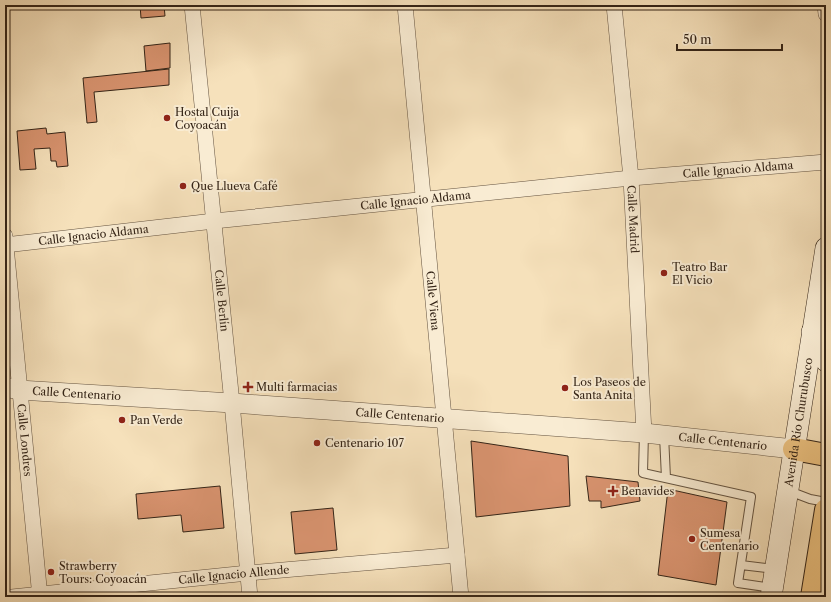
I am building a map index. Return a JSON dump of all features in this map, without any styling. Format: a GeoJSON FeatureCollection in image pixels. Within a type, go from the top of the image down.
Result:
{"type":"FeatureCollection","features":[{"type":"Feature","properties":{"kind":"main road","name":"Avenida Río Churubusco"},"geometry":{"type":"LineString","coordinates":[[773,585],[826,248]]}},
{"type":"Feature","properties":{"kind":"main road"},"geometry":{"type":"LineString","coordinates":[[812,332],[826,361]]}},
{"type":"Feature","properties":{"kind":"main road"},"geometry":{"type":"LineString","coordinates":[[794,449],[826,455]]}},
{"type":"Feature","properties":{"kind":"main road"},"geometry":{"type":"LineString","coordinates":[[812,597],[818,505]]}},
{"type":"Feature","properties":{"kind":"street","name":"Calle Berlín"},"geometry":{"type":"LineString","coordinates":[[192,5],[250,597]]}},
{"type":"Feature","properties":{"kind":"street","name":"Calle Viena"},"geometry":{"type":"LineString","coordinates":[[405,5],[461,597]]}},
{"type":"Feature","properties":{"kind":"street","name":"Calle Madrid"},"geometry":{"type":"LineString","coordinates":[[614,5],[631,178],[644,433]]}},
{"type":"Feature","properties":{"kind":"street"},"geometry":{"type":"LineString","coordinates":[[825,5],[826,14]]}},
{"type":"Feature","properties":{"kind":"street","name":"Calle Ignacio Aldama"},"geometry":{"type":"LineString","coordinates":[[5,242],[631,178],[826,162]]}},
{"type":"Feature","properties":{"kind":"street","name":"Calle Londres"},"geometry":{"type":"LineString","coordinates":[[5,242],[10,391],[40,596]]}},
{"type":"Feature","properties":{"kind":"street","name":"Calle Centenario"},"geometry":{"type":"LineString","coordinates":[[10,391],[232,403],[444,418],[644,433],[794,449]]}},
{"type":"Feature","properties":{"kind":"street","name":"Calle Ignacio Allende"},"geometry":{"type":"LineString","coordinates":[[12,597],[40,596],[248,573],[457,555]]}},
{"type":"Feature","properties":{"kind":"lane"},"geometry":{"type":"LineString","coordinates":[[644,433],[643,473],[751,497],[738,583],[773,585]]}},
{"type":"Feature","properties":{"kind":"lane"},"geometry":{"type":"LineString","coordinates":[[664,435],[666,478]]}},
{"type":"Feature","properties":{"kind":"lane"},"geometry":{"type":"LineString","coordinates":[[787,495],[818,505],[826,502]]}},
{"type":"Feature","properties":{"kind":"lane"},"geometry":{"type":"LineString","coordinates":[[741,565],[773,585]]}},
{"type":"Feature","properties":{"kind":"building"},"geometry":{"type":"Polygon","coordinates":[[[140,5],[164,5],[165,16],[141,18],[140,5]]]}},
{"type":"Feature","properties":{"kind":"building"},"geometry":{"type":"Polygon","coordinates":[[[170,43],[170,68],[146,71],[144,46],[170,43]]]}},
{"type":"Feature","properties":{"kind":"building"},"geometry":{"type":"Polygon","coordinates":[[[169,69],[169,85],[94,92],[97,122],[87,123],[83,78],[169,69]]]}},
{"type":"Feature","properties":{"kind":"building"},"geometry":{"type":"Polygon","coordinates":[[[46,128],[47,134],[65,132],[68,166],[57,167],[56,161],[51,161],[50,148],[34,149],[36,169],[20,170],[17,131],[46,128]]]}},
{"type":"Feature","properties":{"kind":"building"},"geometry":{"type":"Polygon","coordinates":[[[471,441],[568,456],[570,506],[476,517],[471,441]]]}},
{"type":"Feature","properties":{"kind":"building","name":"Benavides"},"geometry":{"type":"Polygon","coordinates":[[[586,476],[638,482],[640,501],[601,508],[601,501],[589,501],[586,476]]]}},
{"type":"Feature","properties":{"kind":"building"},"geometry":{"type":"Polygon","coordinates":[[[220,486],[224,528],[183,532],[181,515],[138,519],[136,494],[220,486]]]}},
{"type":"Feature","properties":{"kind":"building","name":"Sumesa Centenario"},"geometry":{"type":"Polygon","coordinates":[[[668,489],[727,502],[716,585],[658,575],[668,489]]]}},
{"type":"Feature","properties":{"kind":"building"},"geometry":{"type":"Polygon","coordinates":[[[333,508],[337,550],[295,554],[291,512],[333,508]]]}},
{"type":"Feature","properties":{"kind":"place","name":"Hostal Cuija Coyoacán"},"geometry":{"type":"Point","coordinates":[167,118]}},
{"type":"Feature","properties":{"kind":"place","name":"Que Llueva Café"},"geometry":{"type":"Point","coordinates":[183,186]}},
{"type":"Feature","properties":{"kind":"place","name":"Teatro Bar El Vicio"},"geometry":{"type":"Point","coordinates":[664,273]}},
{"type":"Feature","properties":{"kind":"place","name":"Multi farmacias"},"geometry":{"type":"Point","coordinates":[248,387]}},
{"type":"Feature","properties":{"kind":"place","name":"Los Paseos de Santa Anita"},"geometry":{"type":"Point","coordinates":[565,388]}},
{"type":"Feature","properties":{"kind":"place","name":"Pan Verde"},"geometry":{"type":"Point","coordinates":[122,420]}},
{"type":"Feature","properties":{"kind":"place","name":"Centenario 107"},"geometry":{"type":"Point","coordinates":[317,443]}},
{"type":"Feature","properties":{"kind":"place","name":"Benavides"},"geometry":{"type":"Point","coordinates":[613,491]}},
{"type":"Feature","properties":{"kind":"place","name":"Sumesa Centenario"},"geometry":{"type":"Point","coordinates":[692,539]}},
{"type":"Feature","properties":{"kind":"place","name":"Strawberry Tours: Coyoacán"},"geometry":{"type":"Point","coordinates":[51,572]}}]}
